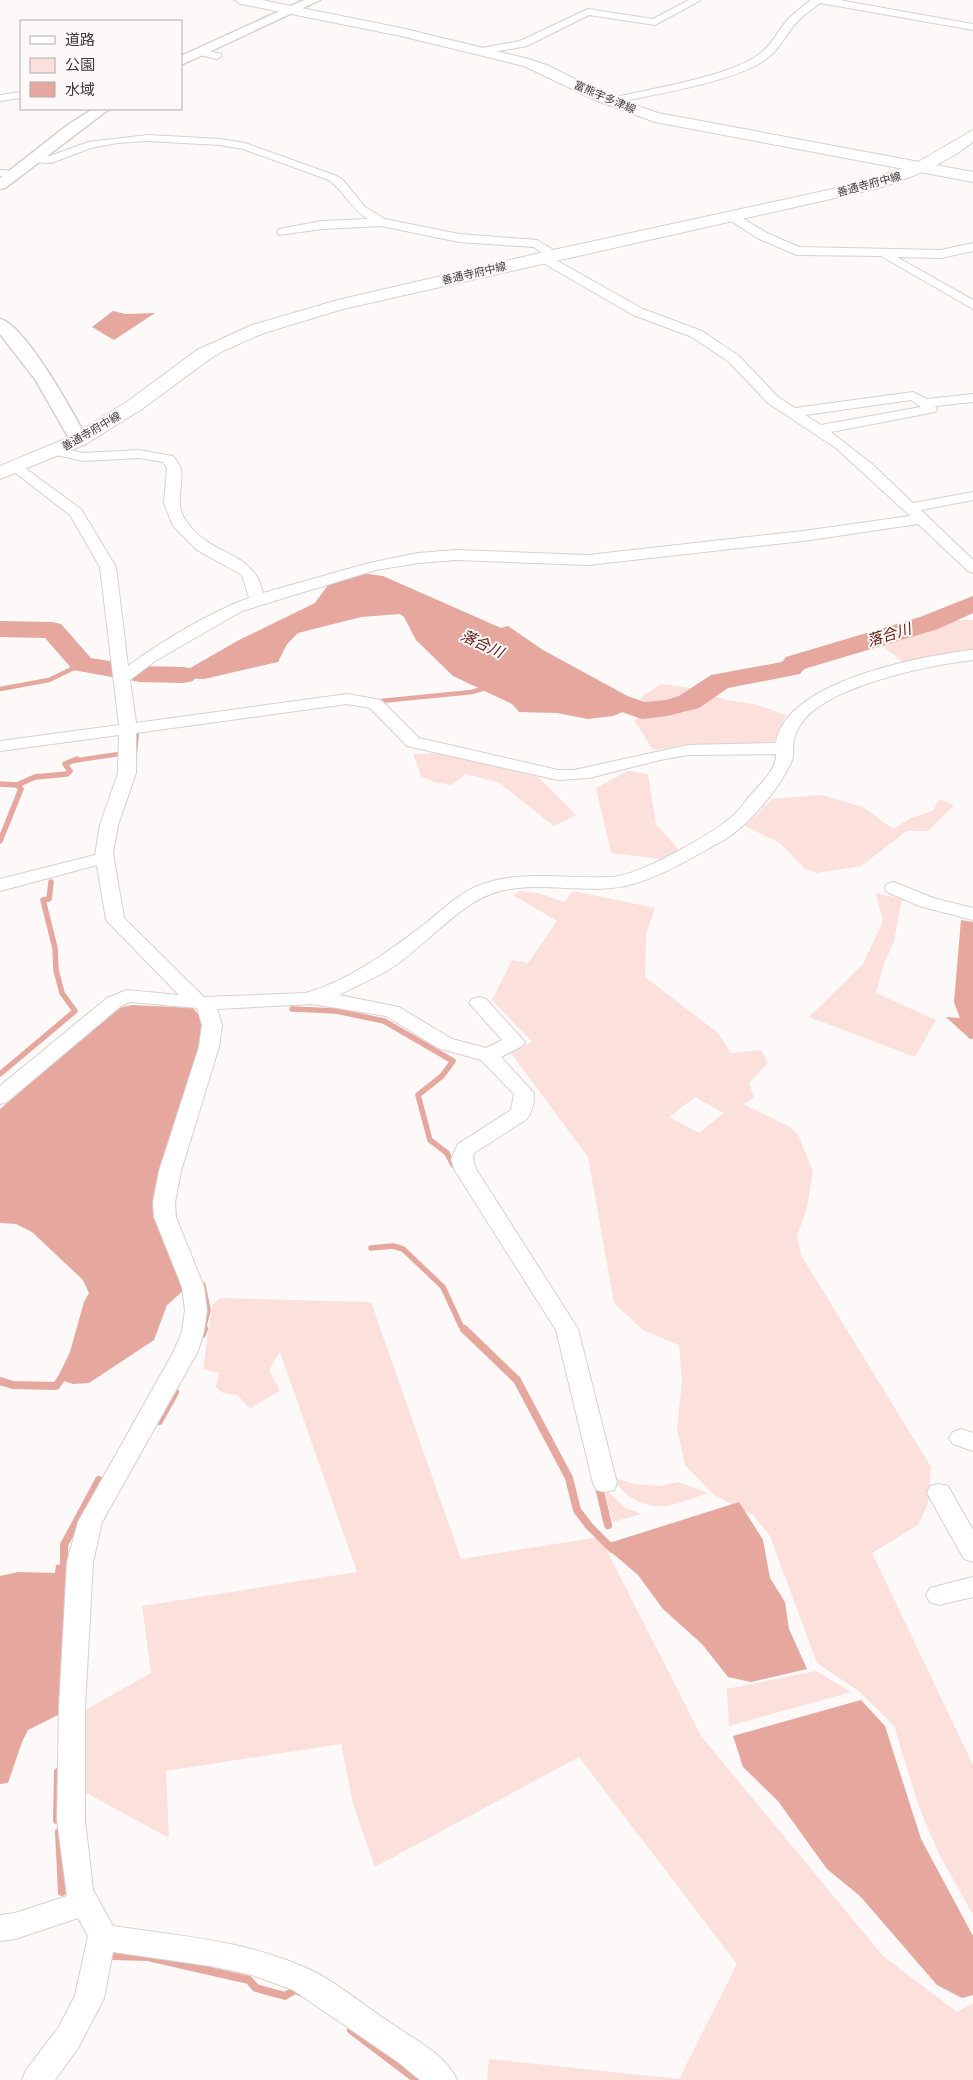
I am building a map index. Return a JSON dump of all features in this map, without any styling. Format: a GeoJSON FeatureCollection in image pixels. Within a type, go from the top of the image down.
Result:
{"type":"FeatureCollection","features":[{"type":"Feature","properties":{"kind":"main road","name":"富熊宇多津線"},"geometry":{"type":"LineString","coordinates":[[241,0],[482,51],[539,66],[586,91],[655,117],[924,166],[973,177]]}},
{"type":"Feature","properties":{"kind":"main road","name":"善通寺府中線"},"geometry":{"type":"LineString","coordinates":[[8,470],[57,451],[79,440],[135,405],[196,360],[236,338],[325,309],[547,256],[869,186],[924,166],[944,156],[973,136]]}},
{"type":"Feature","properties":{"kind":"street"},"geometry":{"type":"LineString","coordinates":[[182,61],[314,0]]}},
{"type":"Feature","properties":{"kind":"street"},"geometry":{"type":"LineString","coordinates":[[482,51],[523,44],[588,12],[656,22],[696,0]]}},
{"type":"Feature","properties":{"kind":"street"},"geometry":{"type":"LineString","coordinates":[[611,101],[697,81],[749,64],[763,57],[777,44],[793,20],[818,0]]}},
{"type":"Feature","properties":{"kind":"street"},"geometry":{"type":"LineString","coordinates":[[822,0],[973,27]]}},
{"type":"Feature","properties":{"kind":"street"},"geometry":{"type":"LineString","coordinates":[[200,52],[217,56]]}},
{"type":"Feature","properties":{"kind":"street"},"geometry":{"type":"LineString","coordinates":[[0,98],[20,95]]}},
{"type":"Feature","properties":{"kind":"street"},"geometry":{"type":"LineString","coordinates":[[0,185],[17,174],[74,127],[100,110]]}},
{"type":"Feature","properties":{"kind":"street"},"geometry":{"type":"LineString","coordinates":[[34,160],[51,160],[88,145],[128,139],[233,144],[333,178],[339,182],[361,210],[381,222]]}},
{"type":"Feature","properties":{"kind":"street"},"geometry":{"type":"LineString","coordinates":[[0,173],[17,174]]}},
{"type":"Feature","properties":{"kind":"street"},"geometry":{"type":"LineString","coordinates":[[732,216],[763,236],[797,252],[885,255],[941,254],[973,246]]}},
{"type":"Feature","properties":{"kind":"street"},"geometry":{"type":"LineString","coordinates":[[283,232],[322,225],[381,222],[459,238],[537,244],[547,256],[638,312],[697,334],[734,359],[773,400],[841,445],[868,467],[973,568]]}},
{"type":"Feature","properties":{"kind":"street"},"geometry":{"type":"LineString","coordinates":[[885,255],[973,305]]}},
{"type":"Feature","properties":{"kind":"street"},"geometry":{"type":"LineString","coordinates":[[0,324],[22,348],[44,378],[68,417],[79,440]]}},
{"type":"Feature","properties":{"kind":"street"},"geometry":{"type":"LineString","coordinates":[[790,413],[913,396],[925,403],[930,409],[818,430]]}},
{"type":"Feature","properties":{"kind":"street"},"geometry":{"type":"LineString","coordinates":[[925,403],[973,398]]}},
{"type":"Feature","properties":{"kind":"street"},"geometry":{"type":"LineString","coordinates":[[57,451],[83,457],[112,457],[139,454],[168,459],[174,468],[171,503],[180,526],[202,547],[241,566],[248,572],[253,580],[257,600]]}},
{"type":"Feature","properties":{"kind":"street"},"geometry":{"type":"LineString","coordinates":[[8,470],[76,512],[108,567],[126,671],[128,729],[127,774],[109,825],[104,858],[115,920],[202,1002],[212,1025],[209,1047],[170,1171],[164,1202],[165,1217],[193,1287],[196,1310],[193,1331],[186,1351],[90,1522],[80,1562],[72,1708],[71,1820],[79,1892],[102,1935],[111,1940],[210,1952],[252,1962],[303,1981],[409,2052],[442,2080]]}},
{"type":"Feature","properties":{"kind":"street"},"geometry":{"type":"LineString","coordinates":[[126,671],[211,622],[257,600],[374,566],[418,558],[456,555],[588,560],[803,536],[917,513],[973,496]]}},
{"type":"Feature","properties":{"kind":"street"},"geometry":{"type":"LineString","coordinates":[[307,1000],[348,984],[383,965],[438,924],[465,899],[484,890],[504,885],[547,882],[612,883],[638,878],[646,874],[719,835],[742,818],[776,776],[785,757],[782,748],[795,718],[818,699],[897,670],[973,655]]}},
{"type":"Feature","properties":{"kind":"street"},"geometry":{"type":"LineString","coordinates":[[0,746],[347,699],[375,704],[413,742],[558,775],[581,776],[676,751],[782,748]]}},
{"type":"Feature","properties":{"kind":"street"},"geometry":{"type":"LineString","coordinates":[[0,885],[104,858]]}},
{"type":"Feature","properties":{"kind":"street"},"geometry":{"type":"LineString","coordinates":[[894,888],[926,902],[973,914]]}},
{"type":"Feature","properties":{"kind":"street"},"geometry":{"type":"LineString","coordinates":[[0,1097],[114,1002],[127,996],[202,1002],[341,1000],[392,1011],[445,1044],[488,1055],[524,1093],[524,1103],[520,1114],[465,1150],[462,1158],[464,1169],[568,1329],[605,1483]]}},
{"type":"Feature","properties":{"kind":"street"},"geometry":{"type":"LineString","coordinates":[[480,1003],[515,1042],[488,1055]]}},
{"type":"Feature","properties":{"kind":"street"},"geometry":{"type":"LineString","coordinates":[[940,1493],[973,1552]]}},
{"type":"Feature","properties":{"kind":"street"},"geometry":{"type":"LineString","coordinates":[[939,1595],[973,1587]]}},
{"type":"Feature","properties":{"kind":"street"},"geometry":{"type":"LineString","coordinates":[[0,1928],[15,1926],[59,1909],[84,1903]]}},
{"type":"Feature","properties":{"kind":"street"},"geometry":{"type":"LineString","coordinates":[[37,2080],[68,2038],[89,1998],[102,1935]]}},
{"type":"Feature","properties":{"kind":"green space"},"geometry":{"type":"Polygon","coordinates":[[[950,620],[973,620],[973,649],[903,662],[878,642],[950,620]]]}},
{"type":"Feature","properties":{"kind":"green space"},"geometry":{"type":"Polygon","coordinates":[[[661,684],[691,688],[726,700],[754,704],[786,715],[773,745],[688,745],[653,750],[634,720],[643,715],[647,703],[640,698],[661,684]]]}},
{"type":"Feature","properties":{"kind":"green space"},"geometry":{"type":"Polygon","coordinates":[[[449,753],[537,776],[576,815],[554,826],[498,782],[465,774],[452,785],[433,782],[421,776],[413,754],[449,753]]]}},
{"type":"Feature","properties":{"kind":"green space"},"geometry":{"type":"Polygon","coordinates":[[[628,771],[648,774],[656,824],[679,850],[662,859],[611,853],[596,788],[628,771]]]}},
{"type":"Feature","properties":{"kind":"green space"},"geometry":{"type":"Polygon","coordinates":[[[821,795],[863,807],[893,829],[911,818],[933,811],[939,799],[954,805],[928,831],[907,831],[861,866],[816,873],[805,869],[780,843],[745,826],[773,799],[821,795]]]}},
{"type":"Feature","properties":{"kind":"green space"},"geometry":{"type":"Polygon","coordinates":[[[519,891],[539,893],[564,902],[573,891],[655,908],[646,934],[645,977],[718,1033],[731,1053],[761,1050],[768,1063],[749,1083],[754,1098],[743,1104],[790,1127],[798,1135],[813,1171],[807,1208],[797,1236],[801,1255],[931,1467],[928,1504],[918,1525],[872,1553],[973,1765],[973,1915],[939,1854],[919,1807],[894,1726],[860,1692],[817,1663],[770,1536],[753,1515],[714,1495],[685,1465],[677,1428],[682,1382],[679,1345],[643,1330],[614,1303],[588,1157],[510,1052],[532,1042],[492,1000],[512,960],[528,963],[557,921],[513,895],[519,891]],[[695,1097],[669,1117],[699,1133],[724,1113],[695,1097]]]}},
{"type":"Feature","properties":{"kind":"green space"},"geometry":{"type":"Polygon","coordinates":[[[876,893],[902,899],[894,941],[883,966],[876,993],[936,1020],[915,1057],[809,1017],[863,964],[883,921],[876,893]]]}},
{"type":"Feature","properties":{"kind":"green space"},"geometry":{"type":"Polygon","coordinates":[[[221,1298],[371,1302],[461,1559],[600,1537],[701,1736],[883,1956],[957,2012],[973,2003],[973,2080],[487,2080],[489,2059],[679,2079],[737,1964],[579,1757],[375,1867],[353,1804],[341,1744],[166,1771],[169,1838],[70,1784],[66,1721],[151,1673],[142,1606],[357,1572],[280,1352],[269,1370],[280,1391],[250,1408],[237,1395],[223,1393],[216,1387],[219,1373],[203,1369],[212,1305],[221,1298]]]}},
{"type":"Feature","properties":{"kind":"green space"},"geometry":{"type":"Polygon","coordinates":[[[614,1478],[635,1484],[660,1486],[678,1482],[708,1493],[671,1505],[651,1505],[629,1496],[614,1478]]]}},
{"type":"Feature","properties":{"kind":"green space"},"geometry":{"type":"Polygon","coordinates":[[[607,1490],[624,1507],[641,1514],[613,1522],[604,1492],[607,1490]]]}},
{"type":"Feature","properties":{"kind":"green space"},"geometry":{"type":"Polygon","coordinates":[[[816,1671],[851,1692],[729,1726],[727,1689],[816,1671]]]}},
{"type":"Feature","properties":{"kind":"water"},"geometry":{"type":"Polygon","coordinates":[[[113,311],[126,314],[155,313],[114,340],[92,327],[113,311]]]}},
{"type":"Feature","properties":{"kind":"water"},"geometry":{"type":"Polygon","coordinates":[[[360,573],[383,576],[501,628],[508,626],[543,650],[644,705],[642,711],[625,711],[613,716],[588,719],[557,713],[519,712],[512,704],[453,676],[416,640],[404,617],[400,614],[361,617],[298,633],[287,644],[278,662],[204,679],[137,676],[147,667],[176,672],[185,671],[239,640],[315,603],[331,581],[360,573]]]}},
{"type":"Feature","properties":{"kind":"water"},"geometry":{"type":"Polygon","coordinates":[[[961,920],[973,922],[973,1039],[970,1039],[946,1017],[960,1018],[954,1002],[961,920]]]}},
{"type":"Feature","properties":{"kind":"water"},"geometry":{"type":"Polygon","coordinates":[[[132,1005],[193,1008],[201,1018],[202,1041],[162,1172],[184,1290],[167,1305],[154,1340],[89,1383],[73,1384],[57,1379],[70,1352],[84,1302],[89,1293],[83,1280],[32,1232],[16,1224],[0,1223],[0,1109],[118,1008],[132,1005]]]}},
{"type":"Feature","properties":{"kind":"water"},"geometry":{"type":"Polygon","coordinates":[[[739,1502],[763,1540],[770,1578],[785,1602],[789,1629],[807,1669],[751,1682],[728,1677],[702,1644],[663,1609],[638,1575],[603,1545],[739,1502]]]}},
{"type":"Feature","properties":{"kind":"water"},"geometry":{"type":"Polygon","coordinates":[[[70,1564],[64,1712],[28,1730],[8,1783],[0,1784],[0,1576],[18,1572],[55,1573],[56,1565],[70,1564]]]}},
{"type":"Feature","properties":{"kind":"water"},"geometry":{"type":"Polygon","coordinates":[[[861,1700],[885,1726],[921,1839],[973,1936],[973,1995],[962,1998],[937,1985],[860,1896],[827,1869],[778,1801],[743,1767],[733,1736],[861,1700]]]}},
{"type":"Feature","properties":{"kind":"waterway","name":"落合川"},"geometry":{"type":"LineString","coordinates":[[600,695],[642,711],[667,708],[689,702],[720,681],[791,668],[795,663],[929,623],[973,604]]}},
{"type":"Feature","properties":{"kind":"waterway","name":"落合川"},"geometry":{"type":"LineString","coordinates":[[0,629],[52,630],[82,664],[140,674],[184,675]]}},
{"type":"Feature","properties":{"kind":"waterway"},"geometry":{"type":"LineString","coordinates":[[0,689],[49,680],[82,664]]}},
{"type":"Feature","properties":{"kind":"waterway"},"geometry":{"type":"LineString","coordinates":[[381,701],[472,692],[485,688]]}},
{"type":"Feature","properties":{"kind":"waterway"},"geometry":{"type":"LineString","coordinates":[[135,753],[137,731],[143,730]]}},
{"type":"Feature","properties":{"kind":"waterway"},"geometry":{"type":"LineString","coordinates":[[72,761],[119,754]]}},
{"type":"Feature","properties":{"kind":"waterway"},"geometry":{"type":"LineString","coordinates":[[72,761],[77,759]]}},
{"type":"Feature","properties":{"kind":"waterway"},"geometry":{"type":"LineString","coordinates":[[17,785],[35,777],[67,774],[70,771],[65,764],[72,761]]}},
{"type":"Feature","properties":{"kind":"waterway"},"geometry":{"type":"LineString","coordinates":[[0,784],[17,785]]}},
{"type":"Feature","properties":{"kind":"waterway"},"geometry":{"type":"LineString","coordinates":[[0,841],[21,789],[17,785]]}},
{"type":"Feature","properties":{"kind":"waterway"},"geometry":{"type":"LineString","coordinates":[[0,1074],[75,1011],[62,993],[56,970],[55,948],[43,900],[49,899],[51,882]]}},
{"type":"Feature","properties":{"kind":"waterway"},"geometry":{"type":"LineString","coordinates":[[292,1009],[336,1011],[384,1021],[453,1061],[442,1076],[418,1095],[430,1140],[447,1153],[453,1165]]}},
{"type":"Feature","properties":{"kind":"waterway"},"geometry":{"type":"LineString","coordinates":[[371,1248],[393,1246],[403,1249],[443,1287],[464,1329]]}},
{"type":"Feature","properties":{"kind":"waterway"},"geometry":{"type":"LineString","coordinates":[[203,1285],[208,1310],[203,1330]]}},
{"type":"Feature","properties":{"kind":"waterway"},"geometry":{"type":"LineString","coordinates":[[202,1334],[204,1329]]}},
{"type":"Feature","properties":{"kind":"waterway"},"geometry":{"type":"LineString","coordinates":[[464,1329],[517,1380],[569,1478],[577,1510],[589,1526],[612,1549]]}},
{"type":"Feature","properties":{"kind":"waterway"},"geometry":{"type":"LineString","coordinates":[[0,1381],[13,1385],[56,1386],[64,1375]]}},
{"type":"Feature","properties":{"kind":"waterway"},"geometry":{"type":"LineString","coordinates":[[159,1421],[175,1392]]}},
{"type":"Feature","properties":{"kind":"waterway"},"geometry":{"type":"LineString","coordinates":[[64,1571],[64,1545],[99,1480]]}},
{"type":"Feature","properties":{"kind":"waterway"},"geometry":{"type":"LineString","coordinates":[[598,1483],[608,1525]]}},
{"type":"Feature","properties":{"kind":"waterway"},"geometry":{"type":"LineString","coordinates":[[57,1820],[58,1772]]}},
{"type":"Feature","properties":{"kind":"waterway"},"geometry":{"type":"LineString","coordinates":[[59,1832],[62,1892]]}},
{"type":"Feature","properties":{"kind":"waterway"},"geometry":{"type":"LineString","coordinates":[[114,1956],[148,1957],[249,1980],[256,1988],[285,1996],[296,1989],[300,1992]]}},
{"type":"Feature","properties":{"kind":"waterway"},"geometry":{"type":"LineString","coordinates":[[351,2030],[417,2080]]}}]}
